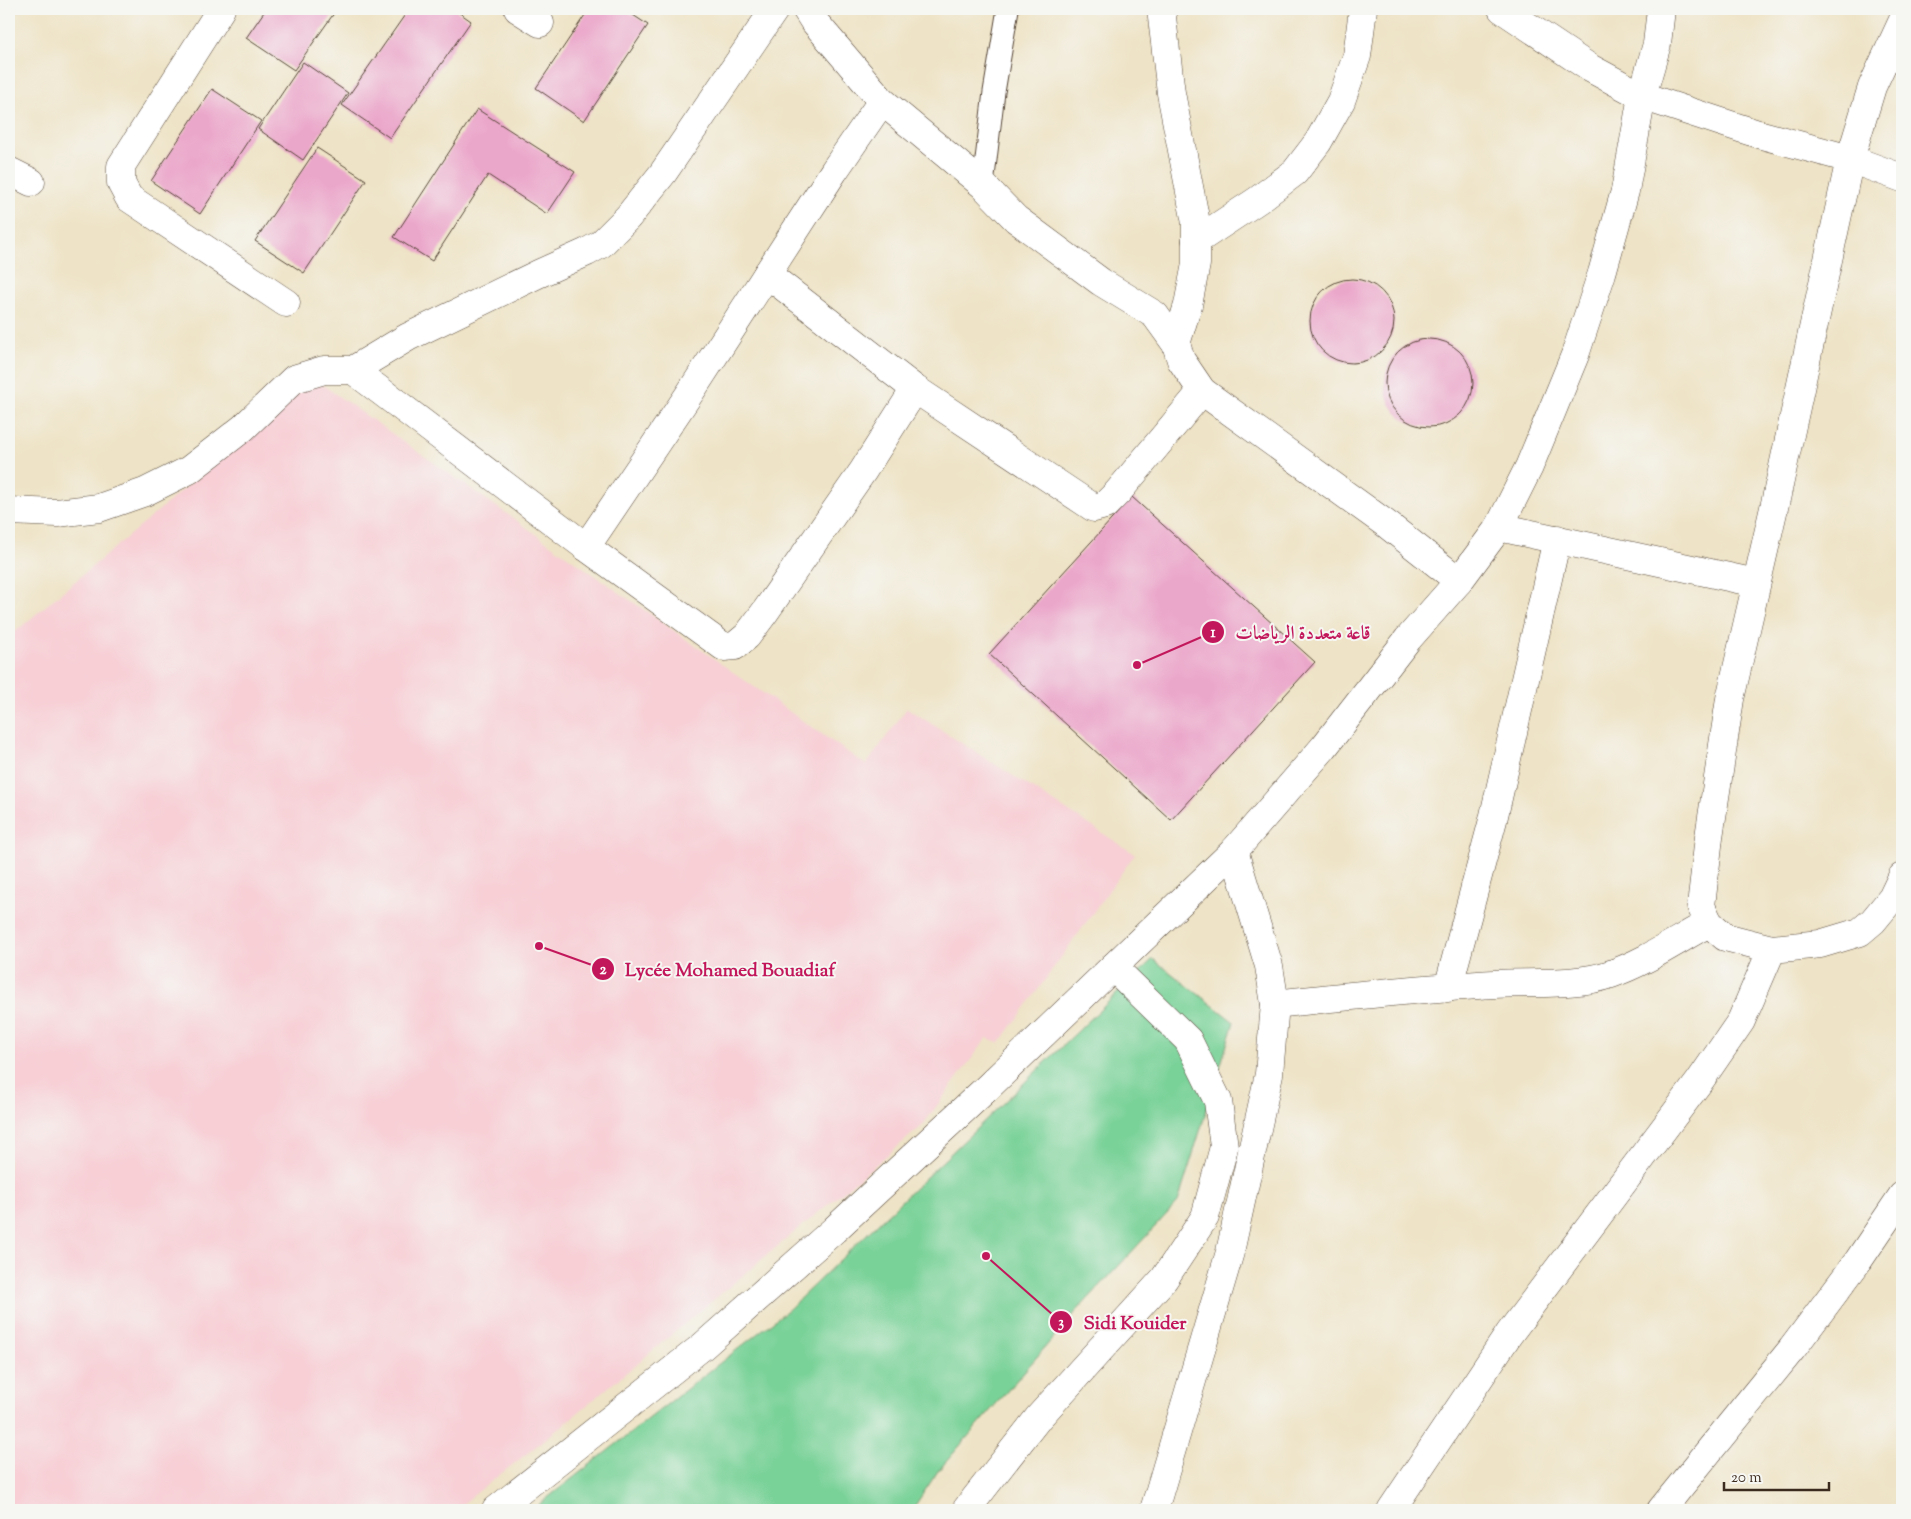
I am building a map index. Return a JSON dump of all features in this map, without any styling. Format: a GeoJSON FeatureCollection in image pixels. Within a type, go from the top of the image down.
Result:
{"type":"FeatureCollection","features":[{"type":"Feature","properties":{"kind":"street"},"geometry":{"type":"LineString","coordinates":[[221,9],[121,166],[121,183],[129,198],[286,303]]}},
{"type":"Feature","properties":{"kind":"street"},"geometry":{"type":"LineString","coordinates":[[9,511],[57,513],[99,508],[145,492],[189,470],[243,428],[294,379],[324,370],[353,370],[408,337],[601,244],[628,217],[663,173],[775,9]]}},
{"type":"Feature","properties":{"kind":"street"},"geometry":{"type":"LineString","coordinates":[[806,9],[813,20],[882,101],[983,185],[1016,219],[1101,282],[1154,315],[1176,344],[1181,360],[1202,391],[1389,526],[1459,581]]}},
{"type":"Feature","properties":{"kind":"street"},"geometry":{"type":"LineString","coordinates":[[1161,9],[1171,93],[1196,223],[1196,264],[1188,305],[1176,344]]}},
{"type":"Feature","properties":{"kind":"street"},"geometry":{"type":"LineString","coordinates":[[1196,241],[1258,200],[1295,172],[1318,142],[1341,101],[1357,56],[1363,9]]}},
{"type":"Feature","properties":{"kind":"street"},"geometry":{"type":"LineString","coordinates":[[1502,9],[1590,68],[1642,96],[1758,134],[1850,159],[1902,178]]}},
{"type":"Feature","properties":{"kind":"street"},"geometry":{"type":"LineString","coordinates":[[496,1510],[703,1346],[834,1230],[980,1095],[1234,851],[1324,748],[1408,639],[1459,581],[1499,527],[1529,467],[1576,355],[1602,273],[1624,191],[1642,96],[1657,44],[1661,9]]}},
{"type":"Feature","properties":{"kind":"street"},"geometry":{"type":"LineString","coordinates":[[1902,22],[1872,87],[1850,159],[1730,699],[1709,837],[1701,906],[1709,923],[1725,937],[1772,949],[1820,944],[1860,932],[1873,921],[1892,898],[1902,876]]}},
{"type":"Feature","properties":{"kind":"street"},"geometry":{"type":"LineString","coordinates":[[586,547],[882,101]]}},
{"type":"Feature","properties":{"kind":"street"},"geometry":{"type":"LineString","coordinates":[[768,274],[915,388],[1094,508],[1105,505],[1118,492],[1202,391]]}},
{"type":"Feature","properties":{"kind":"street"},"geometry":{"type":"LineString","coordinates":[[353,370],[586,547],[724,647],[736,646],[747,636],[765,612],[863,471],[915,388]]}},
{"type":"Feature","properties":{"kind":"street"},"geometry":{"type":"LineString","coordinates":[[1499,527],[1756,583]]}},
{"type":"Feature","properties":{"kind":"street"},"geometry":{"type":"LineString","coordinates":[[1448,988],[1493,820],[1557,539]]}},
{"type":"Feature","properties":{"kind":"street"},"geometry":{"type":"LineString","coordinates":[[1154,1510],[1230,1252],[1269,1074],[1275,1004],[1269,966],[1234,851]]}},
{"type":"Feature","properties":{"kind":"street"},"geometry":{"type":"LineString","coordinates":[[1275,1004],[1348,996],[1574,980],[1610,975],[1645,960],[1709,923]]}},
{"type":"Feature","properties":{"kind":"street"},"geometry":{"type":"LineString","coordinates":[[1391,1510],[1509,1334],[1699,1082],[1741,1021],[1772,949]]}},
{"type":"Feature","properties":{"kind":"street"},"geometry":{"type":"LineString","coordinates":[[966,1510],[1039,1416],[1164,1279],[1205,1217],[1224,1147],[1218,1101],[1188,1040],[1113,967]]}},
{"type":"Feature","properties":{"kind":"street"},"geometry":{"type":"LineString","coordinates":[[1661,1510],[1792,1349],[1858,1261],[1902,1196]]}},
{"type":"Feature","properties":{"kind":"lane"},"geometry":{"type":"LineString","coordinates":[[983,185],[994,92],[1008,9]]}},
{"type":"Feature","properties":{"kind":"shaded area"},"geometry":{"type":"Polygon","coordinates":[[[314,379],[866,765],[907,708],[1135,854],[1000,1043],[987,1038],[922,1126],[562,1426],[455,1510],[9,1510],[9,637],[314,379]]]}},
{"type":"Feature","properties":{"kind":"green space"},"geometry":{"type":"Polygon","coordinates":[[[1153,959],[1234,1022],[1178,1202],[1074,1314],[938,1471],[912,1510],[532,1510],[789,1309],[1153,959]]]}},
{"type":"Feature","properties":{"kind":"building"},"geometry":{"type":"Polygon","coordinates":[[[266,9],[337,9],[294,70],[246,38],[266,9]]]}},
{"type":"Feature","properties":{"kind":"building"},"geometry":{"type":"Polygon","coordinates":[[[409,9],[454,9],[471,21],[390,138],[342,105],[409,9]]]}},
{"type":"Feature","properties":{"kind":"building"},"geometry":{"type":"Polygon","coordinates":[[[589,9],[624,9],[648,25],[584,121],[536,88],[589,9]]]}},
{"type":"Feature","properties":{"kind":"building"},"geometry":{"type":"Polygon","coordinates":[[[303,62],[348,93],[303,160],[258,129],[303,62]]]}},
{"type":"Feature","properties":{"kind":"building"},"geometry":{"type":"Polygon","coordinates":[[[212,89],[261,121],[200,214],[151,181],[212,89]]]}},
{"type":"Feature","properties":{"kind":"building"},"geometry":{"type":"Polygon","coordinates":[[[477,109],[575,172],[547,214],[488,175],[432,261],[394,237],[477,109]]]}},
{"type":"Feature","properties":{"kind":"building"},"geometry":{"type":"Polygon","coordinates":[[[317,148],[366,180],[304,273],[255,241],[317,148]]]}},
{"type":"Feature","properties":{"kind":"building"},"geometry":{"type":"Polygon","coordinates":[[[1352,279],[1375,286],[1387,298],[1394,321],[1387,344],[1375,356],[1352,363],[1329,356],[1317,344],[1310,321],[1317,298],[1329,286],[1352,279]]]}},
{"type":"Feature","properties":{"kind":"building"},"geometry":{"type":"Polygon","coordinates":[[[1429,339],[1446,343],[1460,352],[1469,366],[1473,383],[1469,400],[1460,414],[1446,423],[1429,427],[1412,423],[1398,414],[1389,400],[1385,383],[1389,366],[1398,352],[1412,343],[1429,339]]]}},
{"type":"Feature","properties":{"kind":"building"},"geometry":{"type":"Polygon","coordinates":[[[1132,497],[1315,662],[1171,820],[989,654],[1132,497]]]}},
{"type":"Feature","properties":{"kind":"place","name":"قاعة متعددة الرياضات"},"geometry":{"type":"Point","coordinates":[1137,665]}},
{"type":"Feature","properties":{"kind":"place","name":"Lycée Mohamed Bouadiaf"},"geometry":{"type":"Point","coordinates":[539,946]}},
{"type":"Feature","properties":{"kind":"place","name":"Sidi Kouider"},"geometry":{"type":"Point","coordinates":[986,1256]}}]}
